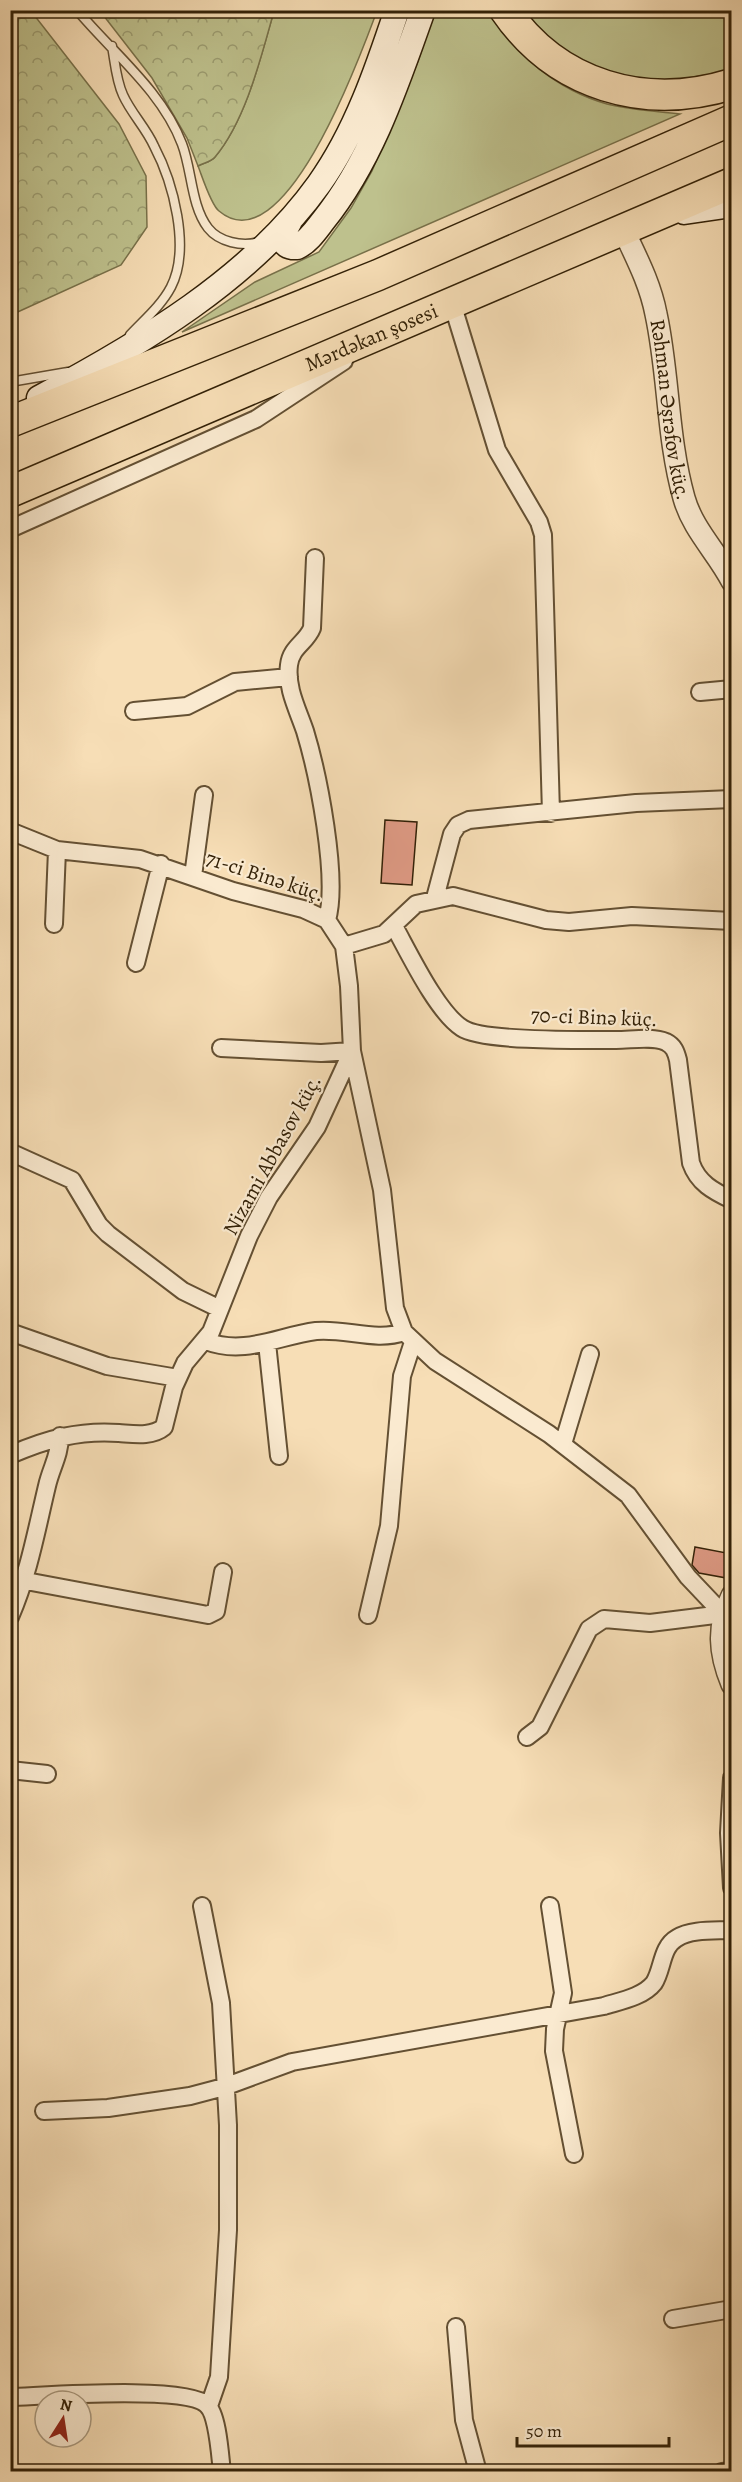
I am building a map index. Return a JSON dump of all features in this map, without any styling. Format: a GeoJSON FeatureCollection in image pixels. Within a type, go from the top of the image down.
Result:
{"type":"FeatureCollection","features":[{"type":"Feature","properties":{"kind":"highway"},"geometry":{"type":"LineString","coordinates":[[505,10],[519,30],[540,50],[576,76],[616,90],[660,95],[732,84]]}},
{"type":"Feature","properties":{"kind":"highway"},"geometry":{"type":"LineString","coordinates":[[10,422],[251,323],[378,275],[732,120]]}},
{"type":"Feature","properties":{"kind":"highway","name":"Mərdəkan şosesi"},"geometry":{"type":"LineString","coordinates":[[10,492],[732,183]]}},
{"type":"Feature","properties":{"kind":"main road"},"geometry":{"type":"LineString","coordinates":[[10,413],[99,367],[211,291],[290,221],[320,183],[345,142],[372,84],[397,10]]}},
{"type":"Feature","properties":{"kind":"main road"},"geometry":{"type":"LineString","coordinates":[[290,221],[282,238],[288,246],[297,247],[315,231],[346,188],[381,121],[423,10]]}},
{"type":"Feature","properties":{"kind":"main road"},"geometry":{"type":"LineString","coordinates":[[633,225],[732,205]]}},
{"type":"Feature","properties":{"kind":"street","name":"Rəhman Əşrəfov küç."},"geometry":{"type":"LineString","coordinates":[[633,225],[657,314],[677,467],[685,499],[698,530],[732,581]]}},
{"type":"Feature","properties":{"kind":"street"},"geometry":{"type":"LineString","coordinates":[[452,303],[497,450],[539,522],[543,535],[551,813]]}},
{"type":"Feature","properties":{"kind":"street"},"geometry":{"type":"LineString","coordinates":[[10,529],[256,419],[394,328]]}},
{"type":"Feature","properties":{"kind":"street"},"geometry":{"type":"LineString","coordinates":[[315,558],[312,628],[309,638],[296,647],[290,657],[289,677],[305,733],[324,819],[332,897],[327,920]]}},
{"type":"Feature","properties":{"kind":"street"},"geometry":{"type":"LineString","coordinates":[[134,711],[187,706],[235,682],[289,677]]}},
{"type":"Feature","properties":{"kind":"street"},"geometry":{"type":"LineString","coordinates":[[700,692],[732,689]]}},
{"type":"Feature","properties":{"kind":"street"},"geometry":{"type":"LineString","coordinates":[[193,876],[204,795]]}},
{"type":"Feature","properties":{"kind":"street"},"geometry":{"type":"LineString","coordinates":[[435,898],[452,834],[458,825],[469,820],[636,803],[732,799]]}},
{"type":"Feature","properties":{"kind":"street","name":"71-ci Binə küç."},"geometry":{"type":"LineString","coordinates":[[10,831],[57,850],[161,864],[233,891],[303,909],[327,920],[344,946]]}},
{"type":"Feature","properties":{"kind":"street"},"geometry":{"type":"LineString","coordinates":[[54,924],[57,850]]}},
{"type":"Feature","properties":{"kind":"street"},"geometry":{"type":"LineString","coordinates":[[136,963],[161,864]]}},
{"type":"Feature","properties":{"kind":"street"},"geometry":{"type":"LineString","coordinates":[[344,946],[369,940],[394,926],[403,914],[416,904],[435,898],[453,897],[474,900],[546,920],[569,922],[632,916],[732,921]]}},
{"type":"Feature","properties":{"kind":"street","name":"70-ci Binə küç."},"geometry":{"type":"LineString","coordinates":[[394,926],[416,967],[452,1021],[464,1030],[491,1036],[657,1039],[669,1043],[675,1050],[678,1060],[691,1163],[695,1174],[705,1186],[732,1200]]}},
{"type":"Feature","properties":{"kind":"street","name":"Nizami Abbasov küç."},"geometry":{"type":"LineString","coordinates":[[10,1455],[80,1432],[141,1434],[159,1431],[167,1420],[184,1363],[206,1341],[249,1236],[268,1197],[317,1127],[352,1051],[350,986],[344,946]]}},
{"type":"Feature","properties":{"kind":"street"},"geometry":{"type":"LineString","coordinates":[[221,1048],[321,1053],[352,1051],[382,1190],[395,1308],[408,1337],[447,1371],[525,1417],[628,1495],[688,1577],[727,1605]]}},
{"type":"Feature","properties":{"kind":"street"},"geometry":{"type":"LineString","coordinates":[[10,1152],[72,1180],[99,1225],[108,1234],[183,1291],[220,1310]]}},
{"type":"Feature","properties":{"kind":"street"},"geometry":{"type":"LineString","coordinates":[[206,1341],[229,1348],[267,1343],[315,1331],[408,1337]]}},
{"type":"Feature","properties":{"kind":"street"},"geometry":{"type":"LineString","coordinates":[[10,1332],[106,1366],[178,1378]]}},
{"type":"Feature","properties":{"kind":"street"},"geometry":{"type":"LineString","coordinates":[[368,1615],[389,1526],[402,1376],[408,1337]]}},
{"type":"Feature","properties":{"kind":"street"},"geometry":{"type":"LineString","coordinates":[[267,1343],[279,1456]]}},
{"type":"Feature","properties":{"kind":"street"},"geometry":{"type":"LineString","coordinates":[[563,1444],[590,1354]]}},
{"type":"Feature","properties":{"kind":"street"},"geometry":{"type":"LineString","coordinates":[[10,1617],[26,1581],[49,1479],[57,1461],[60,1437]]}},
{"type":"Feature","properties":{"kind":"street"},"geometry":{"type":"LineString","coordinates":[[26,1581],[208,1615],[216,1611],[223,1572]]}},
{"type":"Feature","properties":{"kind":"street"},"geometry":{"type":"LineString","coordinates":[[727,1605],[721,1655],[732,1684]]}},
{"type":"Feature","properties":{"kind":"street"},"geometry":{"type":"LineString","coordinates":[[527,1737],[540,1727],[589,1629],[597,1622],[613,1618],[650,1623],[674,1622],[727,1605]]}},
{"type":"Feature","properties":{"kind":"street"},"geometry":{"type":"LineString","coordinates":[[10,1770],[47,1774]]}},
{"type":"Feature","properties":{"kind":"street"},"geometry":{"type":"LineString","coordinates":[[732,1778],[729,1833],[732,1888]]}},
{"type":"Feature","properties":{"kind":"street"},"geometry":{"type":"LineString","coordinates":[[202,1906],[221,2003],[229,2161],[228,2230],[219,2378],[209,2406],[214,2419],[222,2472]]}},
{"type":"Feature","properties":{"kind":"street"},"geometry":{"type":"LineString","coordinates":[[550,1906],[563,1993],[554,2051],[574,2154]]}},
{"type":"Feature","properties":{"kind":"street"},"geometry":{"type":"LineString","coordinates":[[44,2111],[154,2103],[224,2087],[292,2062],[558,2015],[622,2001],[648,1988],[654,1982],[667,1948],[677,1937],[686,1934],[732,1930]]}},
{"type":"Feature","properties":{"kind":"street"},"geometry":{"type":"LineString","coordinates":[[673,2319],[732,2309]]}},
{"type":"Feature","properties":{"kind":"street"},"geometry":{"type":"LineString","coordinates":[[456,2327],[464,2420],[478,2472]]}},
{"type":"Feature","properties":{"kind":"street"},"geometry":{"type":"LineString","coordinates":[[10,2397],[162,2393],[185,2395],[209,2406]]}},
{"type":"Feature","properties":{"kind":"street"},"geometry":{"type":"LineString","coordinates":[[722,2472],[732,2471]]}},
{"type":"Feature","properties":{"kind":"lane"},"geometry":{"type":"LineString","coordinates":[[77,10],[85,15],[112,46],[168,118],[182,144],[202,216],[209,229],[224,240],[245,244],[272,237]]}},
{"type":"Feature","properties":{"kind":"lane"},"geometry":{"type":"LineString","coordinates":[[99,367],[162,302],[172,285],[178,264],[175,201],[154,145],[123,96],[112,46]]}},
{"type":"Feature","properties":{"kind":"lane"},"geometry":{"type":"LineString","coordinates":[[172,346],[251,323]]}},
{"type":"Feature","properties":{"kind":"lane"},"geometry":{"type":"LineString","coordinates":[[10,382],[99,367],[131,357]]}},
{"type":"Feature","properties":{"kind":"green space"},"geometry":{"type":"Polygon","coordinates":[[[10,11],[31,11],[119,124],[146,176],[147,227],[121,265],[11,315],[10,11]]]}},
{"type":"Feature","properties":{"kind":"green space"},"geometry":{"type":"Polygon","coordinates":[[[100,11],[274,11],[244,107],[226,142],[213,159],[198,166],[187,138],[152,78],[100,11]]]}},
{"type":"Feature","properties":{"kind":"green space"},"geometry":{"type":"Polygon","coordinates":[[[274,11],[377,11],[338,107],[317,147],[294,183],[269,209],[244,220],[216,208],[198,166],[215,157],[226,142],[244,107],[274,11]]]}},
{"type":"Feature","properties":{"kind":"green space"},"geometry":{"type":"Polygon","coordinates":[[[435,11],[493,11],[501,27],[525,56],[555,80],[572,90],[616,106],[680,114],[182,332],[255,282],[319,252],[351,208],[372,171],[418,61],[435,11]]]}},
{"type":"Feature","properties":{"kind":"green space"},"geometry":{"type":"Polygon","coordinates":[[[525,11],[731,11],[731,71],[650,84],[587,67],[544,39],[525,11]]]}},
{"type":"Feature","properties":{"kind":"building"},"geometry":{"type":"Polygon","coordinates":[[[385,820],[417,822],[412,885],[381,883],[385,820]]]}},
{"type":"Feature","properties":{"kind":"building"},"geometry":{"type":"Polygon","coordinates":[[[695,1547],[732,1554],[732,1579],[699,1573],[692,1565],[695,1547]]]}}]}
